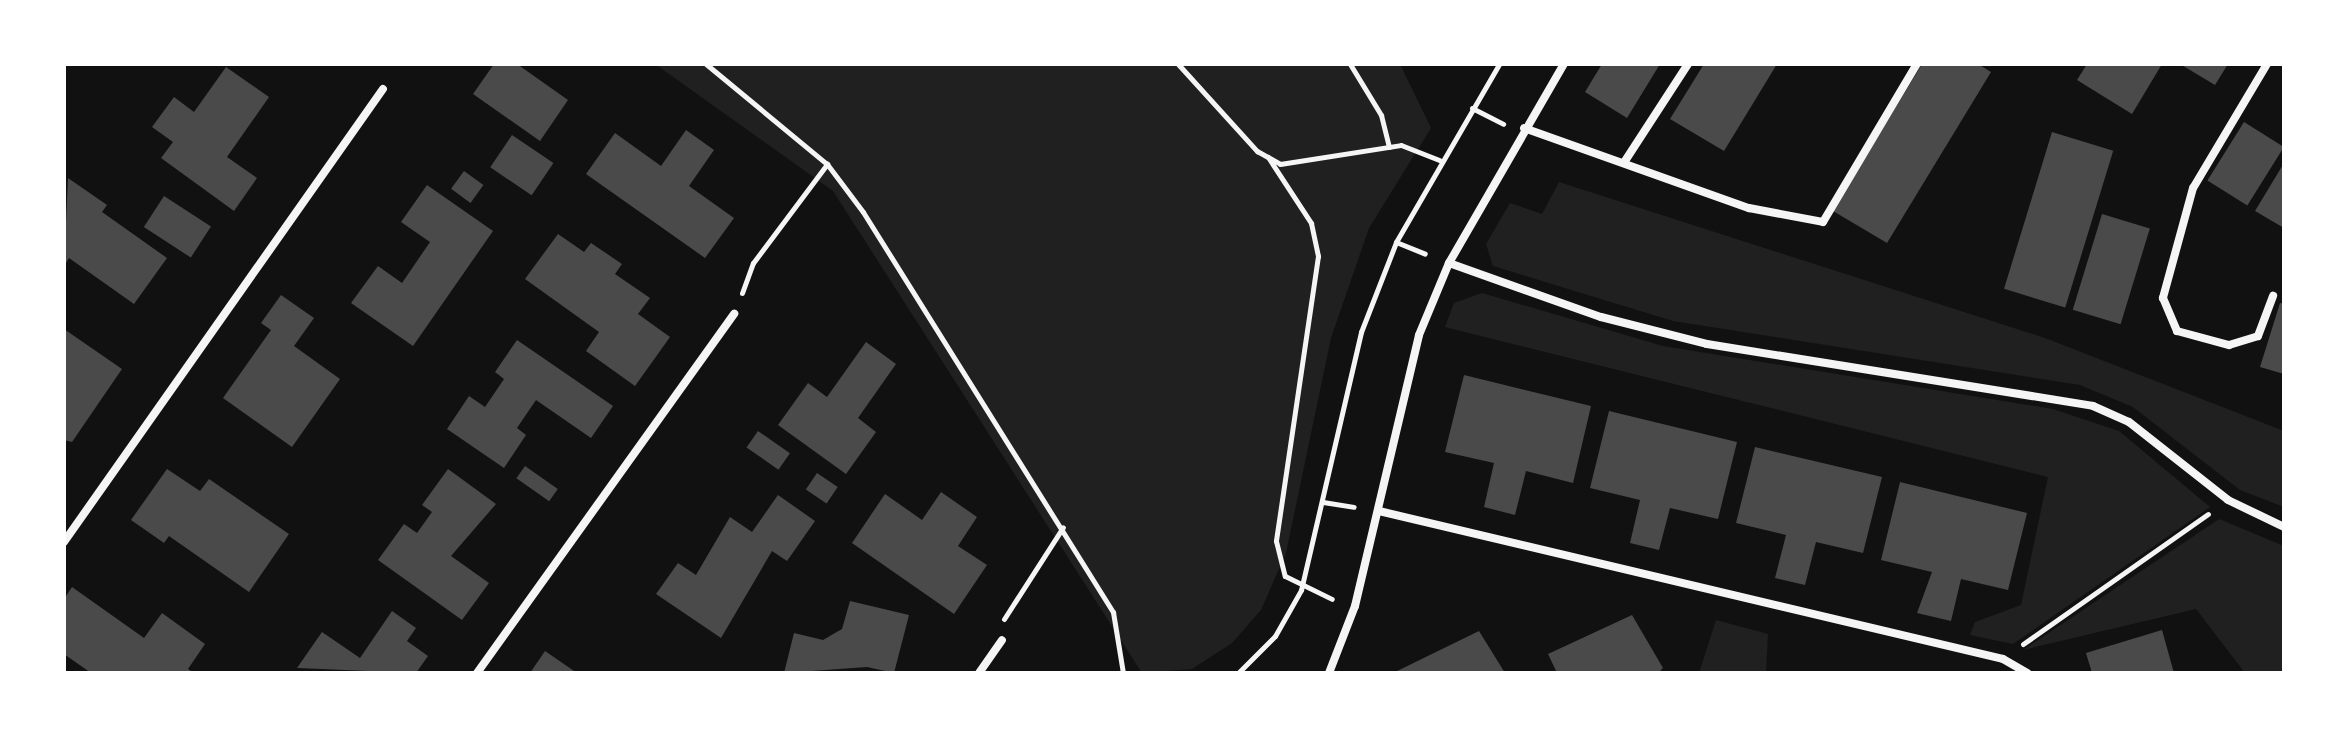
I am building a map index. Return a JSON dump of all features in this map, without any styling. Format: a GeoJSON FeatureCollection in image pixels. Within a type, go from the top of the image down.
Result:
{"type":"FeatureCollection","features":[{"type":"Feature","properties":{"kind":"street"},"geometry":{"type":"LineString","coordinates":[[1329,673],[1379,511],[1419,335],[1449,263],[1524,128],[1564,64]]}},
{"type":"Feature","properties":{"kind":"street"},"geometry":{"type":"LineString","coordinates":[[1625,161],[1688,64]]}},
{"type":"Feature","properties":{"kind":"street"},"geometry":{"type":"LineString","coordinates":[[1524,128],[1625,161],[1749,208],[1823,222],[1917,64]]}},
{"type":"Feature","properties":{"kind":"street"},"geometry":{"type":"LineString","coordinates":[[2267,64],[2193,188],[2163,298],[2177,331],[2229,345],[2258,336],[2273,296]]}},
{"type":"Feature","properties":{"kind":"street"},"geometry":{"type":"LineString","coordinates":[[64,542],[383,89]]}},
{"type":"Feature","properties":{"kind":"street"},"geometry":{"type":"LineString","coordinates":[[1449,263],[1601,317],[1707,344],[2093,406],[2129,422],[2228,500],[2284,527]]}},
{"type":"Feature","properties":{"kind":"street"},"geometry":{"type":"LineString","coordinates":[[477,673],[734,314]]}},
{"type":"Feature","properties":{"kind":"street"},"geometry":{"type":"LineString","coordinates":[[1379,511],[2003,659],[2027,673]]}},
{"type":"Feature","properties":{"kind":"street"},"geometry":{"type":"LineString","coordinates":[[979,673],[1002,640]]}},
{"type":"Feature","properties":{"kind":"path"},"geometry":{"type":"LineString","coordinates":[[706,64],[827,164],[1063,527],[1113,612],[1123,673]]}},
{"type":"Feature","properties":{"kind":"path"},"geometry":{"type":"LineString","coordinates":[[1178,64],[1268,157],[1311,223],[1318,256],[1277,512],[1285,576],[1301,590]]}},
{"type":"Feature","properties":{"kind":"path"},"geometry":{"type":"LineString","coordinates":[[1350,64],[1381,115],[1389,147]]}},
{"type":"Feature","properties":{"kind":"path"},"geometry":{"type":"LineString","coordinates":[[1238,673],[1275,636],[1301,590],[1361,332],[1439,160],[1499,64]]}},
{"type":"Feature","properties":{"kind":"path"},"geometry":{"type":"LineString","coordinates":[[1268,157],[1280,164],[1313,162],[1389,147],[1439,160]]}},
{"type":"Feature","properties":{"kind":"path"},"geometry":{"type":"LineString","coordinates":[[734,314],[753,263],[827,164]]}},
{"type":"Feature","properties":{"kind":"path"},"geometry":{"type":"LineString","coordinates":[[2003,659],[2228,500]]}},
{"type":"Feature","properties":{"kind":"path"},"geometry":{"type":"LineString","coordinates":[[1002,640],[1005,608],[1063,527]]}},
{"type":"Feature","properties":{"kind":"shaded area"},"geometry":{"type":"Polygon","coordinates":[[[655,64],[1400,64],[1431,128],[1369,228],[1331,338],[1286,553],[1261,610],[1232,643],[1192,669],[1142,673],[833,191],[655,64]]]}},
{"type":"Feature","properties":{"kind":"shaded area"},"geometry":{"type":"Polygon","coordinates":[[[1559,182],[2045,338],[2284,431],[2284,507],[2240,490],[2133,407],[2080,385],[1673,321],[1493,266],[1486,244],[1510,203],[1542,214],[1559,182]]]}},
{"type":"Feature","properties":{"kind":"shaded area"},"geometry":{"type":"Polygon","coordinates":[[[1482,293],[1663,346],[2053,409],[2119,431],[2210,507],[2013,644],[1970,635],[1975,622],[2021,605],[2048,477],[1445,327],[1454,303],[1482,293]]]}},
{"type":"Feature","properties":{"kind":"shaded area"},"geometry":{"type":"Polygon","coordinates":[[[2219,519],[2284,546],[2284,673],[2245,673],[2196,609],[2023,650],[2219,519]]]}},
{"type":"Feature","properties":{"kind":"shaded area"},"geometry":{"type":"Polygon","coordinates":[[[1716,620],[1768,634],[1766,673],[1699,673],[1716,620]]]}},
{"type":"Feature","properties":{"kind":"building"},"geometry":{"type":"Polygon","coordinates":[[[494,64],[517,64],[568,100],[540,141],[473,94],[494,64]]]}},
{"type":"Feature","properties":{"kind":"building"},"geometry":{"type":"Polygon","coordinates":[[[1602,64],[1660,64],[1627,118],[1585,92],[1602,64]]]}},
{"type":"Feature","properties":{"kind":"building"},"geometry":{"type":"Polygon","coordinates":[[[1704,64],[1777,64],[1724,151],[1670,119],[1704,64]]]}},
{"type":"Feature","properties":{"kind":"building"},"geometry":{"type":"Polygon","coordinates":[[[1922,64],[1978,64],[1991,72],[1887,243],[1833,211],[1922,64]]]}},
{"type":"Feature","properties":{"kind":"building"},"geometry":{"type":"Polygon","coordinates":[[[2087,64],[2162,64],[2132,114],[2077,80],[2087,64]]]}},
{"type":"Feature","properties":{"kind":"building"},"geometry":{"type":"Polygon","coordinates":[[[2180,64],[2228,64],[2215,85],[2180,64]]]}},
{"type":"Feature","properties":{"kind":"building"},"geometry":{"type":"Polygon","coordinates":[[[226,67],[269,97],[227,157],[257,178],[234,211],[161,158],[173,142],[152,127],[174,97],[194,112],[226,67]]]}},
{"type":"Feature","properties":{"kind":"building"},"geometry":{"type":"Polygon","coordinates":[[[2244,122],[2284,147],[2247,205],[2207,181],[2244,122]]]}},
{"type":"Feature","properties":{"kind":"building"},"geometry":{"type":"Polygon","coordinates":[[[686,130],[714,150],[689,186],[734,218],[705,258],[586,174],[615,133],[661,166],[686,130]]]}},
{"type":"Feature","properties":{"kind":"building"},"geometry":{"type":"Polygon","coordinates":[[[2052,132],[2113,151],[2065,308],[2004,289],[2052,132]]]}},
{"type":"Feature","properties":{"kind":"building"},"geometry":{"type":"Polygon","coordinates":[[[512,135],[553,163],[532,195],[490,167],[512,135]]]}},
{"type":"Feature","properties":{"kind":"building"},"geometry":{"type":"Polygon","coordinates":[[[2284,163],[2284,228],[2255,211],[2284,163]]]}},
{"type":"Feature","properties":{"kind":"building"},"geometry":{"type":"Polygon","coordinates":[[[464,171],[483,185],[470,203],[451,189],[464,171]]]}},
{"type":"Feature","properties":{"kind":"building"},"geometry":{"type":"Polygon","coordinates":[[[68,178],[107,205],[102,212],[167,258],[134,304],[69,258],[64,266],[68,178]]]}},
{"type":"Feature","properties":{"kind":"building"},"geometry":{"type":"Polygon","coordinates":[[[427,185],[493,231],[413,346],[351,303],[378,266],[402,283],[430,242],[401,222],[427,185]]]}},
{"type":"Feature","properties":{"kind":"building"},"geometry":{"type":"Polygon","coordinates":[[[164,196],[211,226],[191,258],[144,227],[164,196]]]}},
{"type":"Feature","properties":{"kind":"building"},"geometry":{"type":"Polygon","coordinates":[[[2102,214],[2150,229],[2121,324],[2073,310],[2102,214]]]}},
{"type":"Feature","properties":{"kind":"building"},"geometry":{"type":"Polygon","coordinates":[[[558,234],[584,252],[591,243],[622,264],[615,274],[650,298],[638,314],[670,337],[635,386],[586,351],[599,332],[525,279],[558,234]]]}},
{"type":"Feature","properties":{"kind":"building"},"geometry":{"type":"Polygon","coordinates":[[[281,295],[314,318],[294,346],[340,379],[292,447],[223,398],[271,330],[261,323],[281,295]]]}},
{"type":"Feature","properties":{"kind":"building"},"geometry":{"type":"Polygon","coordinates":[[[2280,303],[2284,304],[2284,374],[2260,367],[2280,303]]]}},
{"type":"Feature","properties":{"kind":"building"},"geometry":{"type":"Polygon","coordinates":[[[64,329],[122,369],[72,442],[64,440],[64,329]]]}},
{"type":"Feature","properties":{"kind":"building"},"geometry":{"type":"Polygon","coordinates":[[[517,340],[613,406],[591,438],[536,400],[517,428],[526,435],[504,468],[447,429],[469,396],[485,407],[504,379],[495,372],[517,340]]]}},
{"type":"Feature","properties":{"kind":"building"},"geometry":{"type":"Polygon","coordinates":[[[866,342],[896,364],[858,418],[876,432],[846,474],[778,425],[808,383],[827,397],[866,342]]]}},
{"type":"Feature","properties":{"kind":"building"},"geometry":{"type":"Polygon","coordinates":[[[1464,375],[1591,406],[1573,483],[1526,471],[1515,515],[1484,507],[1494,463],[1445,452],[1464,375]]]}},
{"type":"Feature","properties":{"kind":"building"},"geometry":{"type":"Polygon","coordinates":[[[1609,411],[1737,442],[1718,519],[1670,508],[1659,550],[1630,543],[1640,500],[1590,488],[1609,411]]]}},
{"type":"Feature","properties":{"kind":"building"},"geometry":{"type":"Polygon","coordinates":[[[758,431],[790,453],[778,470],[747,447],[758,431]]]}},
{"type":"Feature","properties":{"kind":"building"},"geometry":{"type":"Polygon","coordinates":[[[1755,447],[1882,477],[1863,553],[1816,542],[1805,585],[1775,578],[1786,535],[1736,523],[1755,447]]]}},
{"type":"Feature","properties":{"kind":"building"},"geometry":{"type":"Polygon","coordinates":[[[525,466],[558,489],[549,501],[516,478],[525,466]]]}},
{"type":"Feature","properties":{"kind":"building"},"geometry":{"type":"Polygon","coordinates":[[[167,469],[200,491],[209,479],[289,534],[249,592],[169,536],[164,543],[131,520],[167,469]]]}},
{"type":"Feature","properties":{"kind":"building"},"geometry":{"type":"Polygon","coordinates":[[[448,469],[496,504],[451,556],[489,583],[462,620],[378,560],[404,524],[417,533],[432,512],[422,505],[448,469]]]}},
{"type":"Feature","properties":{"kind":"building"},"geometry":{"type":"Polygon","coordinates":[[[817,473],[838,487],[827,504],[806,490],[817,473]]]}},
{"type":"Feature","properties":{"kind":"building"},"geometry":{"type":"Polygon","coordinates":[[[1900,482],[2027,513],[2008,590],[1961,579],[1951,621],[1917,613],[1932,572],[1881,560],[1900,482]]]}},
{"type":"Feature","properties":{"kind":"building"},"geometry":{"type":"Polygon","coordinates":[[[941,492],[977,517],[958,546],[987,565],[954,614],[852,543],[885,494],[922,520],[941,492]]]}},
{"type":"Feature","properties":{"kind":"building"},"geometry":{"type":"Polygon","coordinates":[[[778,495],[815,521],[787,561],[772,551],[721,638],[656,594],[678,563],[696,575],[730,517],[752,532],[778,495]]]}},
{"type":"Feature","properties":{"kind":"building"},"geometry":{"type":"Polygon","coordinates":[[[72,587],[144,638],[162,613],[205,644],[188,669],[194,673],[91,673],[64,654],[64,599],[72,587]]]}},
{"type":"Feature","properties":{"kind":"building"},"geometry":{"type":"Polygon","coordinates":[[[850,601],[909,615],[894,673],[867,667],[784,673],[794,633],[823,640],[842,629],[850,601]]]}},
{"type":"Feature","properties":{"kind":"building"},"geometry":{"type":"Polygon","coordinates":[[[392,611],[416,628],[407,641],[428,656],[416,673],[297,668],[322,632],[360,658],[392,611]]]}},
{"type":"Feature","properties":{"kind":"building"},"geometry":{"type":"Polygon","coordinates":[[[1632,615],[1663,668],[1658,673],[1557,673],[1548,654],[1632,615]]]}},
{"type":"Feature","properties":{"kind":"building"},"geometry":{"type":"Polygon","coordinates":[[[2162,630],[2174,673],[2092,673],[2086,653],[2162,630]]]}},
{"type":"Feature","properties":{"kind":"building"},"geometry":{"type":"Polygon","coordinates":[[[1479,631],[1505,673],[1393,673],[1479,631]]]}},
{"type":"Feature","properties":{"kind":"building"},"geometry":{"type":"Polygon","coordinates":[[[545,651],[577,673],[530,673],[545,651]]]}}]}
